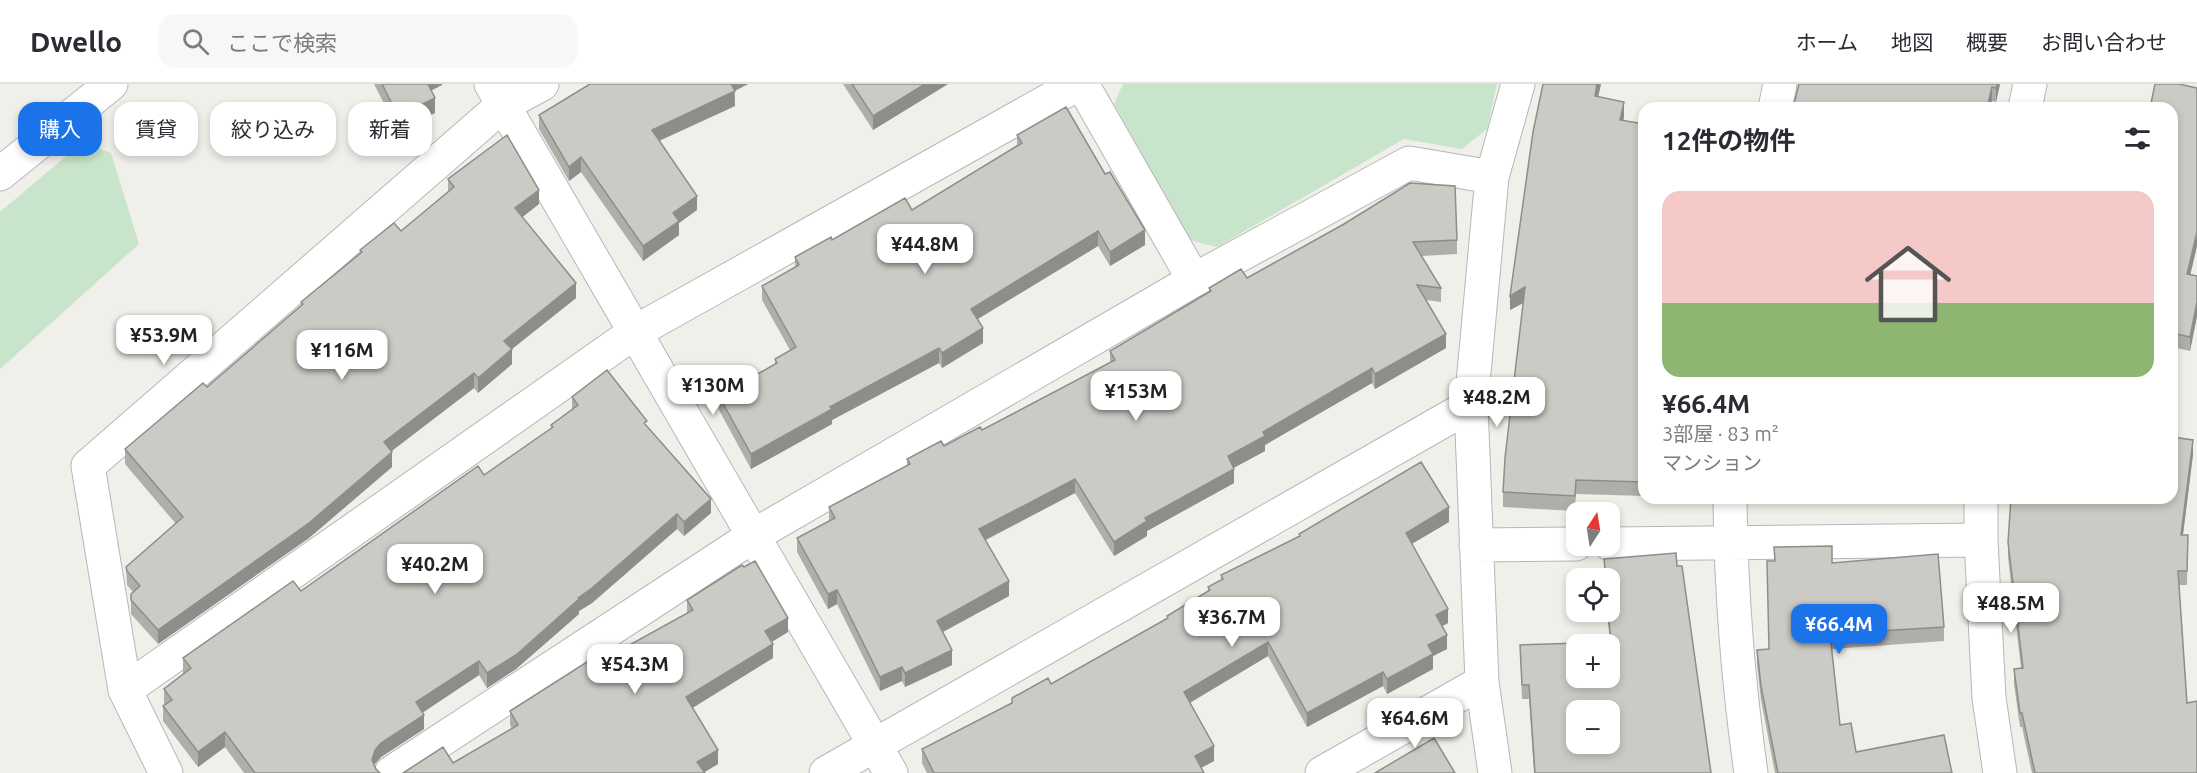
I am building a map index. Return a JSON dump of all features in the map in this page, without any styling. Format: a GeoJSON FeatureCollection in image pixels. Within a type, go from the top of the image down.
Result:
{"type":"FeatureCollection","features":[{"type":"Feature","properties":{"kind":"street"},"geometry":{"type":"LineString","coordinates":[[0,174],[111,84]]}},
{"type":"Feature","properties":{"kind":"street"},"geometry":{"type":"LineString","coordinates":[[166,773],[125,690],[88,466],[497,95],[542,84]]}},
{"type":"Feature","properties":{"kind":"street"},"geometry":{"type":"LineString","coordinates":[[125,690],[635,332],[1080,84],[1194,280]]}},
{"type":"Feature","properties":{"kind":"street"},"geometry":{"type":"LineString","coordinates":[[1495,773],[1482,682],[1471,405],[1492,177],[1518,84]]}},
{"type":"Feature","properties":{"kind":"street"},"geometry":{"type":"LineString","coordinates":[[1776,102],[1780,84]]}},
{"type":"Feature","properties":{"kind":"street"},"geometry":{"type":"LineString","coordinates":[[2026,102],[2030,84]]}},
{"type":"Feature","properties":{"kind":"street"},"geometry":{"type":"LineString","coordinates":[[497,95],[883,759]]}},
{"type":"Feature","properties":{"kind":"street"},"geometry":{"type":"LineString","coordinates":[[391,773],[753,536],[1194,280],[1408,163],[1492,177]]}},
{"type":"Feature","properties":{"kind":"street"},"geometry":{"type":"LineString","coordinates":[[826,773],[883,759],[1471,405]]}},
{"type":"Feature","properties":{"kind":"street"},"geometry":{"type":"LineString","coordinates":[[1730,504],[1730,542],[1742,706],[1751,773]]}},
{"type":"Feature","properties":{"kind":"street"},"geometry":{"type":"LineString","coordinates":[[1981,504],[1980,540],[1989,698],[2000,773]]}},
{"type":"Feature","properties":{"kind":"street"},"geometry":{"type":"LineString","coordinates":[[1620,544],[1980,540]]}},
{"type":"Feature","properties":{"kind":"street"},"geometry":{"type":"LineString","coordinates":[[1476,545],[1566,544]]}},
{"type":"Feature","properties":{"kind":"street"},"geometry":{"type":"LineString","coordinates":[[1322,773],[1482,682]]}},
{"type":"Feature","properties":{"kind":"green space"},"geometry":{"type":"Polygon","coordinates":[[[1123,84],[1497,84],[1487,129],[1462,149],[1404,139],[1217,247],[1189,240],[1114,104],[1123,84]]]}},
{"type":"Feature","properties":{"kind":"green space"},"geometry":{"type":"Polygon","coordinates":[[[102,149],[111,153],[139,244],[0,369],[0,212],[66,156],[102,156],[102,149]]]}},
{"type":"Feature","properties":{"kind":"building"},"geometry":{"type":"Polygon","coordinates":[[[382,84],[428,84],[435,98],[427,102],[391,102],[382,84]]]}},
{"type":"Feature","properties":{"kind":"building"},"geometry":{"type":"Polygon","coordinates":[[[590,84],[731,84],[735,91],[652,130],[697,196],[673,213],[679,221],[643,246],[581,157],[569,167],[539,115],[590,84]]]}},
{"type":"Feature","properties":{"kind":"building"},"geometry":{"type":"Polygon","coordinates":[[[852,84],[925,84],[873,116],[852,84]]]}},
{"type":"Feature","properties":{"kind":"building"},"geometry":{"type":"Polygon","coordinates":[[[1543,84],[1597,84],[1595,96],[1624,102],[1620,120],[1638,123],[1638,482],[1576,480],[1575,496],[1503,492],[1525,287],[1510,296],[1533,132],[1543,84]]]}},
{"type":"Feature","properties":{"kind":"building"},"geometry":{"type":"Polygon","coordinates":[[[1799,84],[1997,84],[1996,88],[1992,87],[1988,102],[1794,102],[1799,84]]]}},
{"type":"Feature","properties":{"kind":"building"},"geometry":{"type":"Polygon","coordinates":[[[2155,84],[2179,84],[2197,88],[2197,232],[2187,274],[2197,276],[2197,302],[2190,337],[2178,334],[2178,102],[2151,102],[2155,84]]]}},
{"type":"Feature","properties":{"kind":"building"},"geometry":{"type":"Polygon","coordinates":[[[1066,107],[1105,174],[1110,172],[1145,230],[1110,252],[1098,231],[971,309],[983,328],[942,353],[939,348],[830,407],[832,409],[751,454],[719,396],[777,363],[775,359],[796,347],[762,286],[799,265],[795,257],[831,237],[832,240],[905,198],[912,210],[1022,143],[1017,135],[1066,107]]]}},
{"type":"Feature","properties":{"kind":"building"},"geometry":{"type":"Polygon","coordinates":[[[507,135],[539,190],[515,208],[576,283],[504,341],[512,349],[478,378],[474,373],[384,442],[392,452],[309,523],[158,630],[131,600],[131,594],[140,586],[126,567],[183,517],[125,449],[203,383],[207,387],[303,304],[301,302],[362,252],[360,250],[394,223],[401,231],[454,187],[448,179],[507,135]]]}},
{"type":"Feature","properties":{"kind":"building"},"geometry":{"type":"Polygon","coordinates":[[[1410,183],[1455,186],[1457,240],[1413,242],[1441,288],[1417,285],[1446,334],[1375,374],[1372,368],[1263,432],[1265,436],[1228,456],[1234,469],[1145,518],[1147,521],[1114,542],[1075,479],[979,529],[1009,581],[937,621],[952,650],[905,673],[902,667],[880,677],[837,590],[828,594],[797,538],[835,518],[829,507],[910,464],[907,459],[941,441],[944,446],[980,427],[982,430],[1115,360],[1110,351],[1211,291],[1209,288],[1241,269],[1247,278],[1344,224],[1410,183]]]}},
{"type":"Feature","properties":{"kind":"building"},"geometry":{"type":"Polygon","coordinates":[[[607,370],[647,421],[644,423],[711,499],[684,522],[677,514],[578,598],[516,655],[487,673],[479,661],[416,702],[424,715],[381,743],[375,750],[372,760],[380,773],[255,773],[225,732],[198,752],[163,706],[172,700],[164,689],[191,668],[183,658],[293,581],[301,591],[478,466],[484,475],[553,427],[551,425],[578,405],[572,397],[607,370]]]}},
{"type":"Feature","properties":{"kind":"building"},"geometry":{"type":"Polygon","coordinates":[[[2178,438],[2193,440],[2181,535],[2188,535],[2187,571],[2178,571],[2187,703],[2197,701],[2197,773],[2035,773],[2022,713],[2020,713],[2014,669],[2023,668],[2008,542],[2011,504],[2178,504],[2178,438]]]}},
{"type":"Feature","properties":{"kind":"building"},"geometry":{"type":"Polygon","coordinates":[[[1421,462],[1449,507],[1406,533],[1448,609],[1436,615],[1447,635],[1428,645],[1433,654],[1387,679],[1383,672],[1307,713],[1268,642],[1184,692],[1214,746],[1195,756],[1204,773],[934,773],[922,749],[1012,703],[1012,698],[1048,678],[1051,684],[1168,618],[1167,616],[1210,590],[1208,587],[1223,579],[1221,575],[1300,536],[1299,534],[1421,462]]]}},
{"type":"Feature","properties":{"kind":"building"},"geometry":{"type":"Polygon","coordinates":[[[1832,546],[1832,563],[1938,554],[1944,627],[1830,634],[1840,725],[1851,723],[1856,752],[1944,735],[1952,773],[1778,773],[1761,686],[1757,650],[1769,649],[1767,561],[1775,561],[1774,547],[1832,546]]]}},
{"type":"Feature","properties":{"kind":"building"},"geometry":{"type":"Polygon","coordinates":[[[1676,553],[1677,566],[1682,566],[1711,773],[1535,773],[1529,685],[1522,685],[1520,645],[1566,643],[1566,688],[1620,688],[1620,634],[1610,634],[1609,622],[1620,622],[1620,568],[1605,568],[1604,559],[1676,553]]]}},
{"type":"Feature","properties":{"kind":"building"},"geometry":{"type":"Polygon","coordinates":[[[755,561],[788,618],[765,631],[773,644],[686,697],[718,750],[697,762],[705,773],[403,773],[443,747],[453,763],[518,725],[510,711],[612,646],[617,652],[693,610],[687,600],[742,565],[744,567],[755,561]]]}},
{"type":"Feature","properties":{"kind":"building"},"geometry":{"type":"Polygon","coordinates":[[[1434,738],[1455,773],[1375,773],[1434,738]]]}}]}
